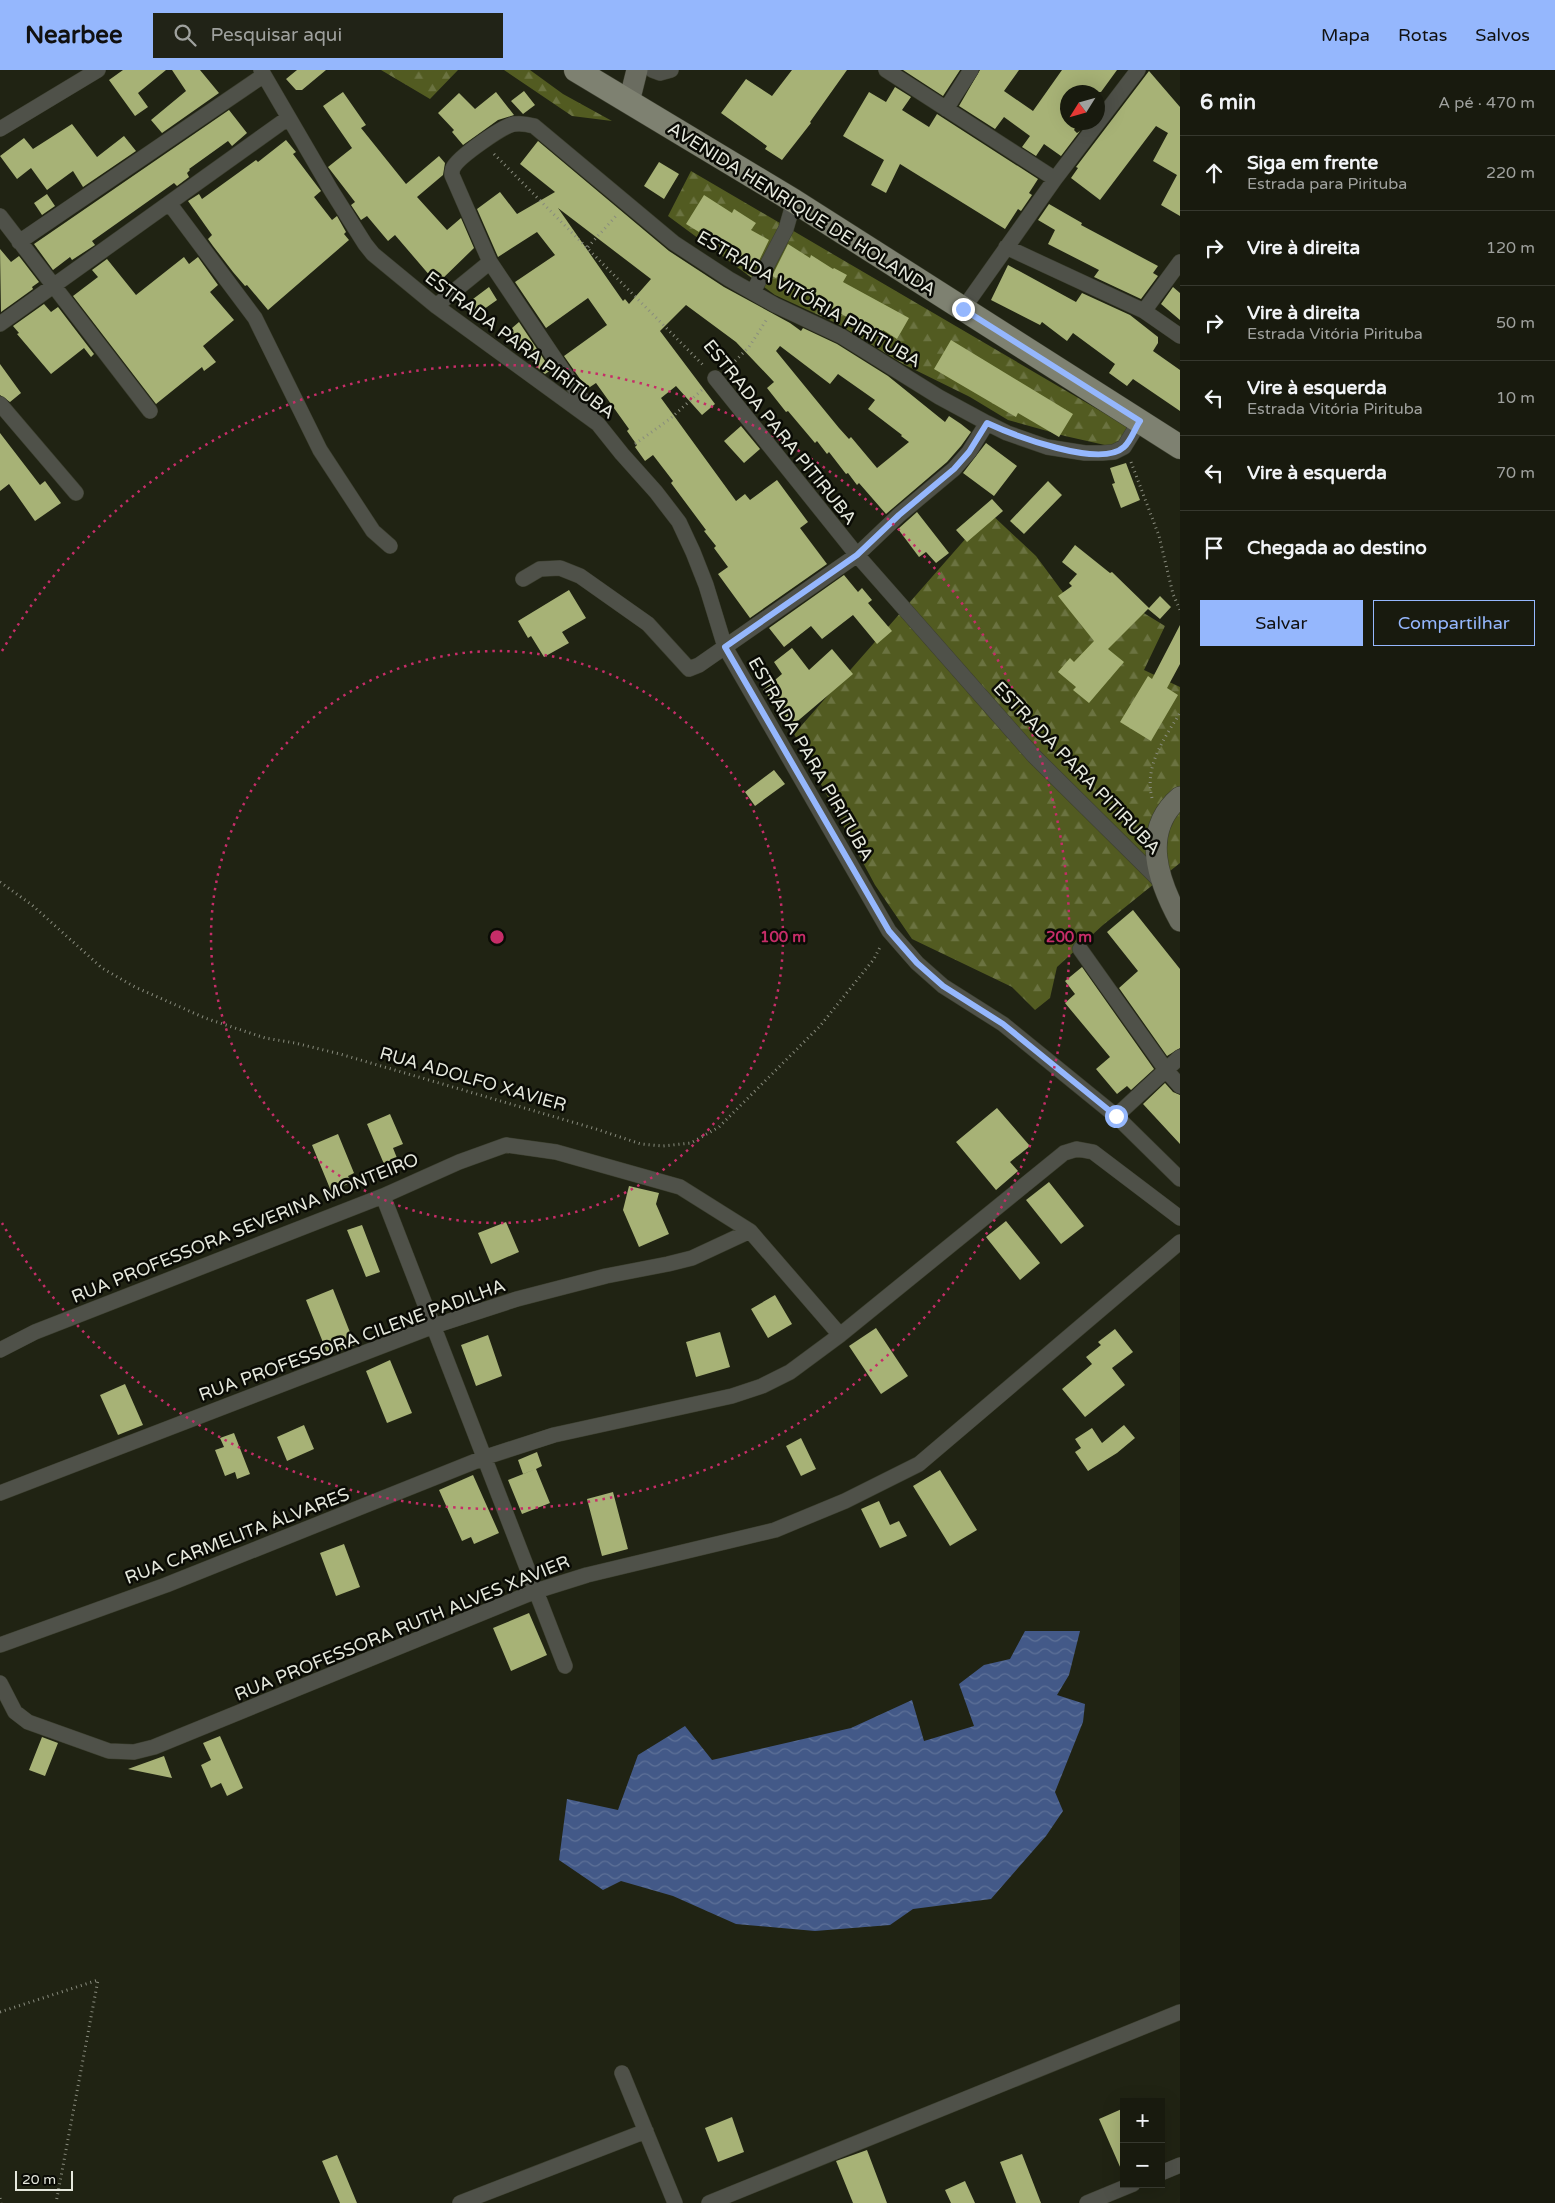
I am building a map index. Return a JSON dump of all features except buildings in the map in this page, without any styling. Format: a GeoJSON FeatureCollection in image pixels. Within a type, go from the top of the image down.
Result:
{"type":"FeatureCollection","features":[{"type":"Feature","properties":{"kind":"main road","name":"AVENIDA HENRIQUE DE HOLANDA"},"geometry":{"type":"LineString","coordinates":[[576,70],[794,201],[1180,446]]}},
{"type":"Feature","properties":{"kind":"main road"},"geometry":{"type":"LineString","coordinates":[[629,102],[637,70]]}},
{"type":"Feature","properties":{"kind":"main road"},"geometry":{"type":"LineString","coordinates":[[1180,797],[1170,806],[1158,828],[1155,854],[1163,884],[1180,921]]}},
{"type":"Feature","properties":{"kind":"street"},"geometry":{"type":"LineString","coordinates":[[0,129],[98,70]]}},
{"type":"Feature","properties":{"kind":"street"},"geometry":{"type":"LineString","coordinates":[[652,70],[660,73],[671,70]]}},
{"type":"Feature","properties":{"kind":"street"},"geometry":{"type":"LineString","coordinates":[[886,70],[1055,179]]}},
{"type":"Feature","properties":{"kind":"street"},"geometry":{"type":"LineString","coordinates":[[946,109],[972,70]]}},
{"type":"Feature","properties":{"kind":"street"},"geometry":{"type":"LineString","coordinates":[[963,309],[1055,179],[1138,70]]}},
{"type":"Feature","properties":{"kind":"street"},"geometry":{"type":"LineString","coordinates":[[19,242],[263,72]]}},
{"type":"Feature","properties":{"kind":"street","name":"ESTRADA PARA PIRITUBA"},"geometry":{"type":"LineString","coordinates":[[263,72],[288,118],[373,254],[436,306],[598,424],[679,522],[706,585],[725,647],[889,931],[917,963],[943,986],[1003,1024],[1116,1116],[1180,1179]]}},
{"type":"Feature","properties":{"kind":"street"},"geometry":{"type":"LineString","coordinates":[[0,324],[288,118]]}},
{"type":"Feature","properties":{"kind":"street","name":"ESTRADA VITÓRIA PIRITUBA"},"geometry":{"type":"LineString","coordinates":[[598,424],[490,262],[452,176],[454,166],[482,142],[497,131],[513,124],[523,123],[534,126],[674,243],[775,305],[841,336],[987,423],[1047,447],[1102,453],[1114,452],[1124,447]]}},
{"type":"Feature","properties":{"kind":"street"},"geometry":{"type":"LineString","coordinates":[[753,292],[786,229],[794,201]]}},
{"type":"Feature","properties":{"kind":"street"},"geometry":{"type":"LineString","coordinates":[[169,203],[255,318],[320,450],[374,531],[390,546]]}},
{"type":"Feature","properties":{"kind":"street"},"geometry":{"type":"LineString","coordinates":[[0,216],[150,411]]}},
{"type":"Feature","properties":{"kind":"street"},"geometry":{"type":"LineString","coordinates":[[1006,247],[1144,311],[1180,336]]}},
{"type":"Feature","properties":{"kind":"street"},"geometry":{"type":"LineString","coordinates":[[436,306],[490,262]]}},
{"type":"Feature","properties":{"kind":"street"},"geometry":{"type":"LineString","coordinates":[[1144,311],[1180,262]]}},
{"type":"Feature","properties":{"kind":"street","name":"ESTRADA PARA PITIRUBA"},"geometry":{"type":"LineString","coordinates":[[715,378],[857,555],[1034,756],[1163,884]]}},
{"type":"Feature","properties":{"kind":"street"},"geometry":{"type":"LineString","coordinates":[[0,404],[76,494]]}},
{"type":"Feature","properties":{"kind":"street"},"geometry":{"type":"LineString","coordinates":[[1124,447],[1140,421]]}},
{"type":"Feature","properties":{"kind":"street"},"geometry":{"type":"LineString","coordinates":[[523,579],[540,569],[560,568],[580,576],[648,624],[689,669],[699,666],[857,555],[899,515],[954,469],[969,452],[987,423]]}},
{"type":"Feature","properties":{"kind":"street"},"geometry":{"type":"LineString","coordinates":[[1080,949],[1166,1070],[1180,1086]]}},
{"type":"Feature","properties":{"kind":"street"},"geometry":{"type":"LineString","coordinates":[[1116,1116],[1180,1057]]}},
{"type":"Feature","properties":{"kind":"street","name":"RUA PROFESSORA SEVERINA MONTEIRO"},"geometry":{"type":"LineString","coordinates":[[0,1350],[35,1332],[382,1196],[459,1162],[506,1145],[556,1152],[680,1188],[750,1231]]}},
{"type":"Feature","properties":{"kind":"street","name":"RUA CARMELITA ÁLVARES"},"geometry":{"type":"LineString","coordinates":[[0,1646],[166,1585],[486,1458],[554,1435],[732,1396],[762,1386],[790,1372],[840,1335],[1064,1152],[1077,1149],[1093,1152],[1180,1218]]}},
{"type":"Feature","properties":{"kind":"street"},"geometry":{"type":"LineString","coordinates":[[382,1196],[486,1458],[565,1666]]}},
{"type":"Feature","properties":{"kind":"street"},"geometry":{"type":"LineString","coordinates":[[750,1231],[840,1335]]}},
{"type":"Feature","properties":{"kind":"street","name":"RUA PROFESSORA CILENE PADILHA"},"geometry":{"type":"LineString","coordinates":[[0,1494],[434,1326],[518,1299],[606,1276],[692,1258],[750,1231]]}},
{"type":"Feature","properties":{"kind":"street","name":"RUA PROFESSORA RUTH ALVES XAVIER"},"geometry":{"type":"LineString","coordinates":[[0,1683],[15,1712],[28,1722],[109,1751],[134,1752],[154,1747],[536,1591],[587,1574],[775,1530],[844,1501],[919,1464],[1180,1242]]}},
{"type":"Feature","properties":{"kind":"street"},"geometry":{"type":"LineString","coordinates":[[709,2203],[1180,2012]]}},
{"type":"Feature","properties":{"kind":"street"},"geometry":{"type":"LineString","coordinates":[[622,2073],[675,2203]]}},
{"type":"Feature","properties":{"kind":"street"},"geometry":{"type":"LineString","coordinates":[[460,2203],[646,2131]]}},
{"type":"Feature","properties":{"kind":"street"},"geometry":{"type":"LineString","coordinates":[[1165,2171],[1180,2165]]}},
{"type":"Feature","properties":{"kind":"street"},"geometry":{"type":"LineString","coordinates":[[1087,2203],[1123,2188]]}},
{"type":"Feature","properties":{"kind":"path","name":"ESTRADA PARA PITIRUBA"},"geometry":{"type":"LineString","coordinates":[[482,142],[588,247],[715,378]]}},
{"type":"Feature","properties":{"kind":"path"},"geometry":{"type":"LineString","coordinates":[[588,247],[628,204]]}},
{"type":"Feature","properties":{"kind":"path"},"geometry":{"type":"LineString","coordinates":[[622,454],[671,418],[733,364],[749,347],[775,305]]}},
{"type":"Feature","properties":{"kind":"path"},"geometry":{"type":"LineString","coordinates":[[1124,447],[1139,480],[1159,536],[1173,594],[1180,610]]}},
{"type":"Feature","properties":{"kind":"path"},"geometry":{"type":"LineString","coordinates":[[1158,828],[1149,785],[1153,764],[1161,745],[1180,713]]}},
{"type":"Feature","properties":{"kind":"path","name":"RUA ADOLFO XAVIER"},"geometry":{"type":"LineString","coordinates":[[0,882],[32,906],[102,968],[134,987],[205,1018],[264,1038],[340,1054],[596,1128],[641,1144],[663,1146],[691,1143],[719,1127],[820,1026],[874,959],[889,931]]}},
{"type":"Feature","properties":{"kind":"path"},"geometry":{"type":"LineString","coordinates":[[0,2012],[98,1980],[56,2203]]}},
{"type":"Feature","properties":{"kind":"path"},"geometry":{"type":"LineString","coordinates":[[0,2198],[2,2203]]}},
{"type":"Feature","properties":{"kind":"green space"},"geometry":{"type":"Polygon","coordinates":[[[381,70],[458,70],[430,99],[381,70]]]}},
{"type":"Feature","properties":{"kind":"green space"},"geometry":{"type":"Polygon","coordinates":[[[504,70],[530,70],[563,94],[612,121],[572,116],[504,70]]]}},
{"type":"Feature","properties":{"kind":"green space"},"geometry":{"type":"Polygon","coordinates":[[[691,171],[1128,427],[1118,448],[1008,420],[970,397],[903,364],[838,324],[775,295],[668,216],[691,171]]]}},
{"type":"Feature","properties":{"kind":"green space"},"geometry":{"type":"Polygon","coordinates":[[[989,512],[1036,556],[1099,641],[1134,607],[1165,626],[1144,670],[1180,687],[1180,863],[1103,925],[1057,967],[1050,998],[1035,1010],[1012,987],[912,939],[875,885],[794,734],[989,512]]]}},
{"type":"Feature","properties":{"kind":"water"},"geometry":{"type":"Polygon","coordinates":[[[1025,1631],[1080,1631],[1069,1675],[1057,1695],[1085,1704],[1083,1722],[1055,1792],[1063,1811],[1046,1836],[991,1899],[913,1909],[890,1925],[815,1931],[736,1924],[673,1896],[621,1881],[603,1890],[559,1860],[567,1799],[618,1810],[638,1755],[685,1726],[712,1760],[851,1728],[912,1700],[924,1741],[974,1726],[959,1684],[984,1665],[1010,1659],[1025,1631]]]}},
{"type":"Feature","properties":{"kind":"route"},"geometry":{"type":"LineString","coordinates":[[963,309],[1140,421],[1124,447],[1114,452],[1085,453],[1047,447],[987,423],[963,460],[899,515],[857,555],[725,647],[889,931],[917,963],[943,986],[1003,1024],[1116,1116]]}}]}
